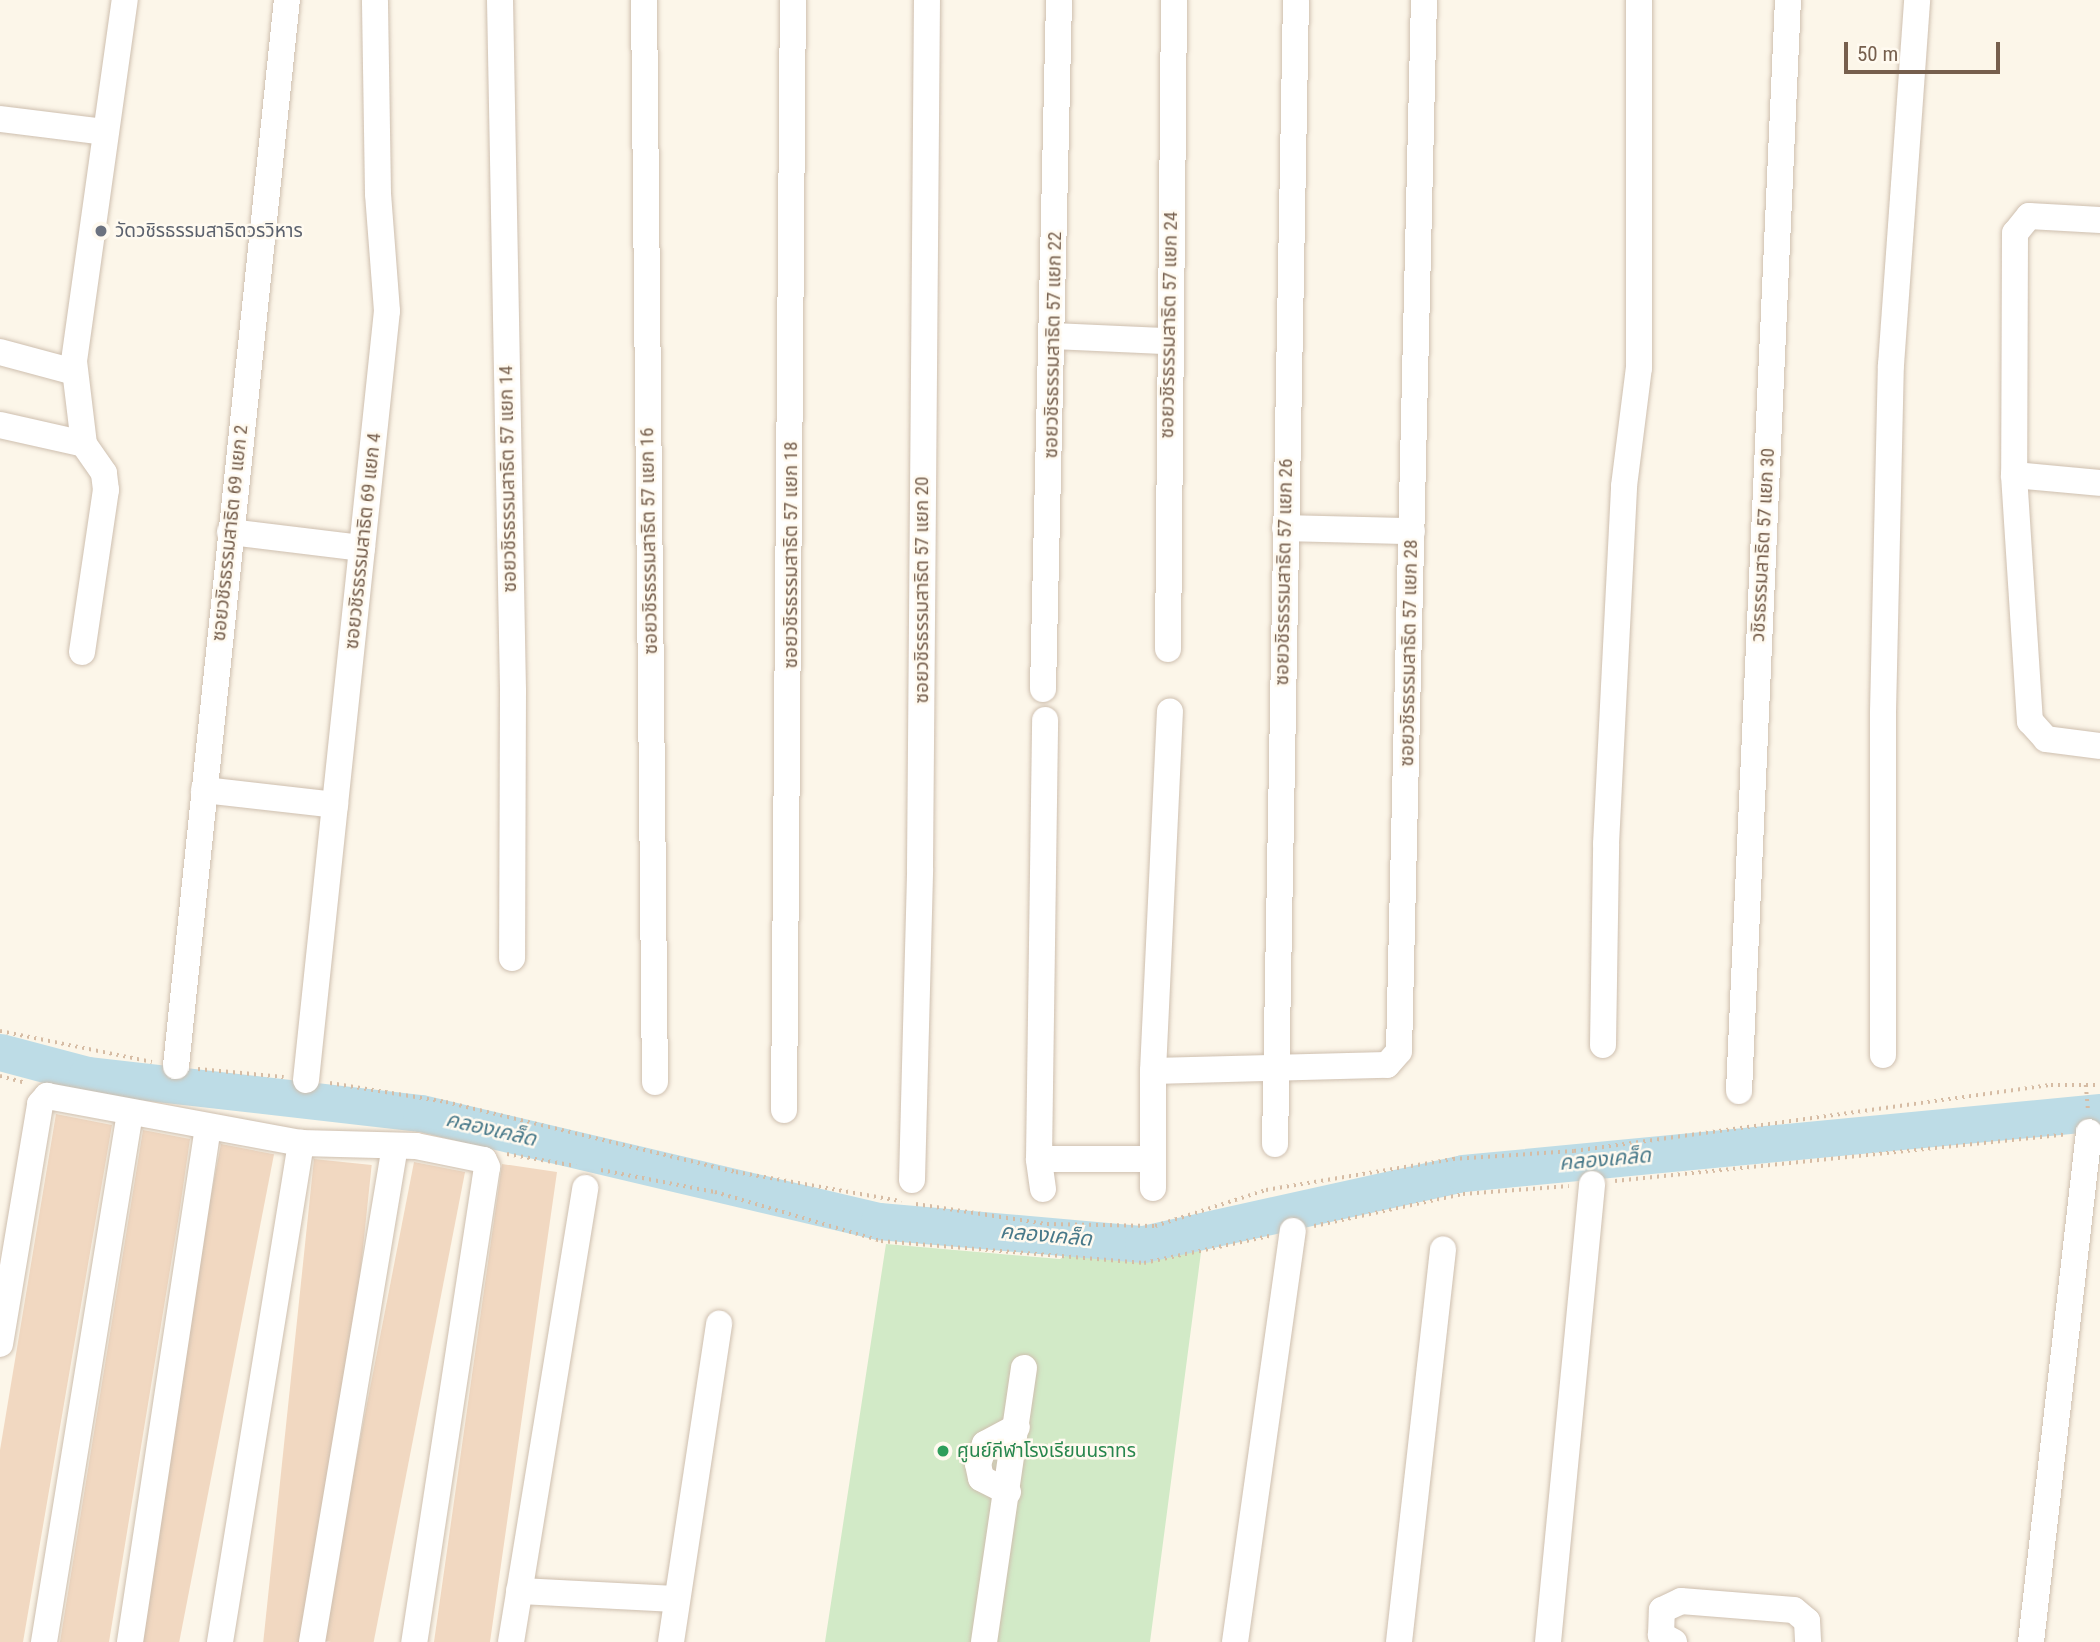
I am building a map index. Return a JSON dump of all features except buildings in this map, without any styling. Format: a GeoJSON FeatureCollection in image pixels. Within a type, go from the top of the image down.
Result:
{"type":"FeatureCollection","features":[{"type":"Feature","properties":{"kind":"street"},"geometry":{"type":"LineString","coordinates":[[82,652],[106,490],[104,473],[85,444],[74,372],[125,0]]}},
{"type":"Feature","properties":{"kind":"street","name":"ซอยวชิรธรรมสาธิต 69 แยก 2"},"geometry":{"type":"LineString","coordinates":[[176,1066],[287,0]]}},
{"type":"Feature","properties":{"kind":"street","name":"ซอยวชิรธรรมสาธิต 69 แยก 4"},"geometry":{"type":"LineString","coordinates":[[306,1080],[388,300],[378,194],[374,0]]}},
{"type":"Feature","properties":{"kind":"street","name":"ซอยวชิรธรรมสาธิต 57 แยก 14"},"geometry":{"type":"LineString","coordinates":[[500,0],[513,677],[512,958]]}},
{"type":"Feature","properties":{"kind":"street","name":"ซอยวชิรธรรมสาธิต 57 แยก 16"},"geometry":{"type":"LineString","coordinates":[[644,0],[656,1082]]}},
{"type":"Feature","properties":{"kind":"street","name":"ซอยวชิรธรรมสาธิต 57 แยก 18"},"geometry":{"type":"LineString","coordinates":[[784,1110],[793,0]]}},
{"type":"Feature","properties":{"kind":"street","name":"ซอยวชิรธรรมสาธิต 57 แยก 20"},"geometry":{"type":"LineString","coordinates":[[912,1180],[920,869],[927,0]]}},
{"type":"Feature","properties":{"kind":"street","name":"ซอยวชิรธรรมสาธิต 57 แยก 22"},"geometry":{"type":"LineString","coordinates":[[1043,689],[1055,336],[1059,0]]}},
{"type":"Feature","properties":{"kind":"street","name":"ซอยวชิรธรรมสาธิต 57 แยก 24"},"geometry":{"type":"LineString","coordinates":[[1168,649],[1167,341],[1174,0]]}},
{"type":"Feature","properties":{"kind":"street","name":"ซอยวชิรธรรมสาธิต 57 แยก 26"},"geometry":{"type":"LineString","coordinates":[[1275,1144],[1296,0]]}},
{"type":"Feature","properties":{"kind":"street","name":"ซอยวชิรธรรมสาธิต 57 แยก 28"},"geometry":{"type":"LineString","coordinates":[[1153,1071],[1387,1065],[1399,1051],[1424,0]]}},
{"type":"Feature","properties":{"kind":"street"},"geometry":{"type":"LineString","coordinates":[[1603,1045],[1606,844],[1624,486],[1639,368],[1639,0]]}},
{"type":"Feature","properties":{"kind":"street","name":"วชิรธรรมสาธิต 57 แยก 30"},"geometry":{"type":"LineString","coordinates":[[1739,1091],[1788,0]]}},
{"type":"Feature","properties":{"kind":"street"},"geometry":{"type":"LineString","coordinates":[[1883,1055],[1883,712],[1891,365],[1917,0]]}},
{"type":"Feature","properties":{"kind":"street"},"geometry":{"type":"LineString","coordinates":[[0,119],[105,132]]}},
{"type":"Feature","properties":{"kind":"street"},"geometry":{"type":"LineString","coordinates":[[2100,220],[2029,216],[2015,233],[2014,475],[2030,721],[2046,739],[2100,746]]}},
{"type":"Feature","properties":{"kind":"street"},"geometry":{"type":"LineString","coordinates":[[1055,336],[1167,341]]}},
{"type":"Feature","properties":{"kind":"street"},"geometry":{"type":"LineString","coordinates":[[0,352],[74,372]]}},
{"type":"Feature","properties":{"kind":"street"},"geometry":{"type":"LineString","coordinates":[[0,425],[85,444]]}},
{"type":"Feature","properties":{"kind":"street"},"geometry":{"type":"LineString","coordinates":[[2014,475],[2100,483]]}},
{"type":"Feature","properties":{"kind":"street"},"geometry":{"type":"LineString","coordinates":[[1285,528],[1412,531]]}},
{"type":"Feature","properties":{"kind":"street"},"geometry":{"type":"LineString","coordinates":[[230,532],[362,548]]}},
{"type":"Feature","properties":{"kind":"street"},"geometry":{"type":"LineString","coordinates":[[1153,1188],[1153,1071],[1170,711]]}},
{"type":"Feature","properties":{"kind":"street"},"geometry":{"type":"LineString","coordinates":[[1043,1189],[1039,1159],[1045,720]]}},
{"type":"Feature","properties":{"kind":"street"},"geometry":{"type":"LineString","coordinates":[[204,790],[335,805]]}},
{"type":"Feature","properties":{"kind":"street"},"geometry":{"type":"LineString","coordinates":[[0,1344],[43,1099],[301,1143],[395,1146],[479,1156],[487,1167],[414,1642]]}},
{"type":"Feature","properties":{"kind":"street"},"geometry":{"type":"LineString","coordinates":[[44,1642],[130,1113]]}},
{"type":"Feature","properties":{"kind":"street"},"geometry":{"type":"LineString","coordinates":[[130,1642],[208,1127]]}},
{"type":"Feature","properties":{"kind":"street"},"geometry":{"type":"LineString","coordinates":[[2031,1642],[2089,1132]]}},
{"type":"Feature","properties":{"kind":"street"},"geometry":{"type":"LineString","coordinates":[[220,1642],[301,1143]]}},
{"type":"Feature","properties":{"kind":"street"},"geometry":{"type":"LineString","coordinates":[[312,1642],[395,1146]]}},
{"type":"Feature","properties":{"kind":"street"},"geometry":{"type":"LineString","coordinates":[[1039,1159],[1151,1158]]}},
{"type":"Feature","properties":{"kind":"street"},"geometry":{"type":"LineString","coordinates":[[1548,1642],[1592,1184]]}},
{"type":"Feature","properties":{"kind":"street"},"geometry":{"type":"LineString","coordinates":[[511,1642],[585,1188]]}},
{"type":"Feature","properties":{"kind":"street"},"geometry":{"type":"LineString","coordinates":[[1235,1642],[1293,1231]]}},
{"type":"Feature","properties":{"kind":"street"},"geometry":{"type":"LineString","coordinates":[[1399,1642],[1443,1249]]}},
{"type":"Feature","properties":{"kind":"street"},"geometry":{"type":"LineString","coordinates":[[671,1642],[719,1324]]}},
{"type":"Feature","properties":{"kind":"street"},"geometry":{"type":"LineString","coordinates":[[984,1642],[1024,1368]]}},
{"type":"Feature","properties":{"kind":"street"},"geometry":{"type":"LineString","coordinates":[[519,1591],[677,1599]]}},
{"type":"Feature","properties":{"kind":"street"},"geometry":{"type":"LineString","coordinates":[[1674,1642],[1661,1634],[1662,1611],[1681,1601],[1794,1610],[1807,1621],[1808,1642]]}},
{"type":"Feature","properties":{"kind":"green space"},"geometry":{"type":"Polygon","coordinates":[[[1203,1237],[1150,1642],[825,1642],[886,1244],[1060,1259],[1084,1245],[1146,1251],[1203,1237]]]}},
{"type":"Feature","properties":{"kind":"waterway","name":"คลองเคล็ด"},"geometry":{"type":"LineString","coordinates":[[0,1052],[87,1075],[421,1113],[879,1221],[1143,1244],[1463,1173],[2100,1112]]}},
{"type":"Feature","properties":{"kind":"waterway"},"geometry":{"type":"LineString","coordinates":[[2094,1152],[2099,1112]]}},
{"type":"Feature","properties":{"kind":"place","name":"วัดวชิรธรรมสาธิตวรวิหาร"},"geometry":{"type":"Point","coordinates":[101,231]}},
{"type":"Feature","properties":{"kind":"place","name":"ศูนย์กีฬาโรงเรียนนราทร"},"geometry":{"type":"Point","coordinates":[943,1451]}}]}
